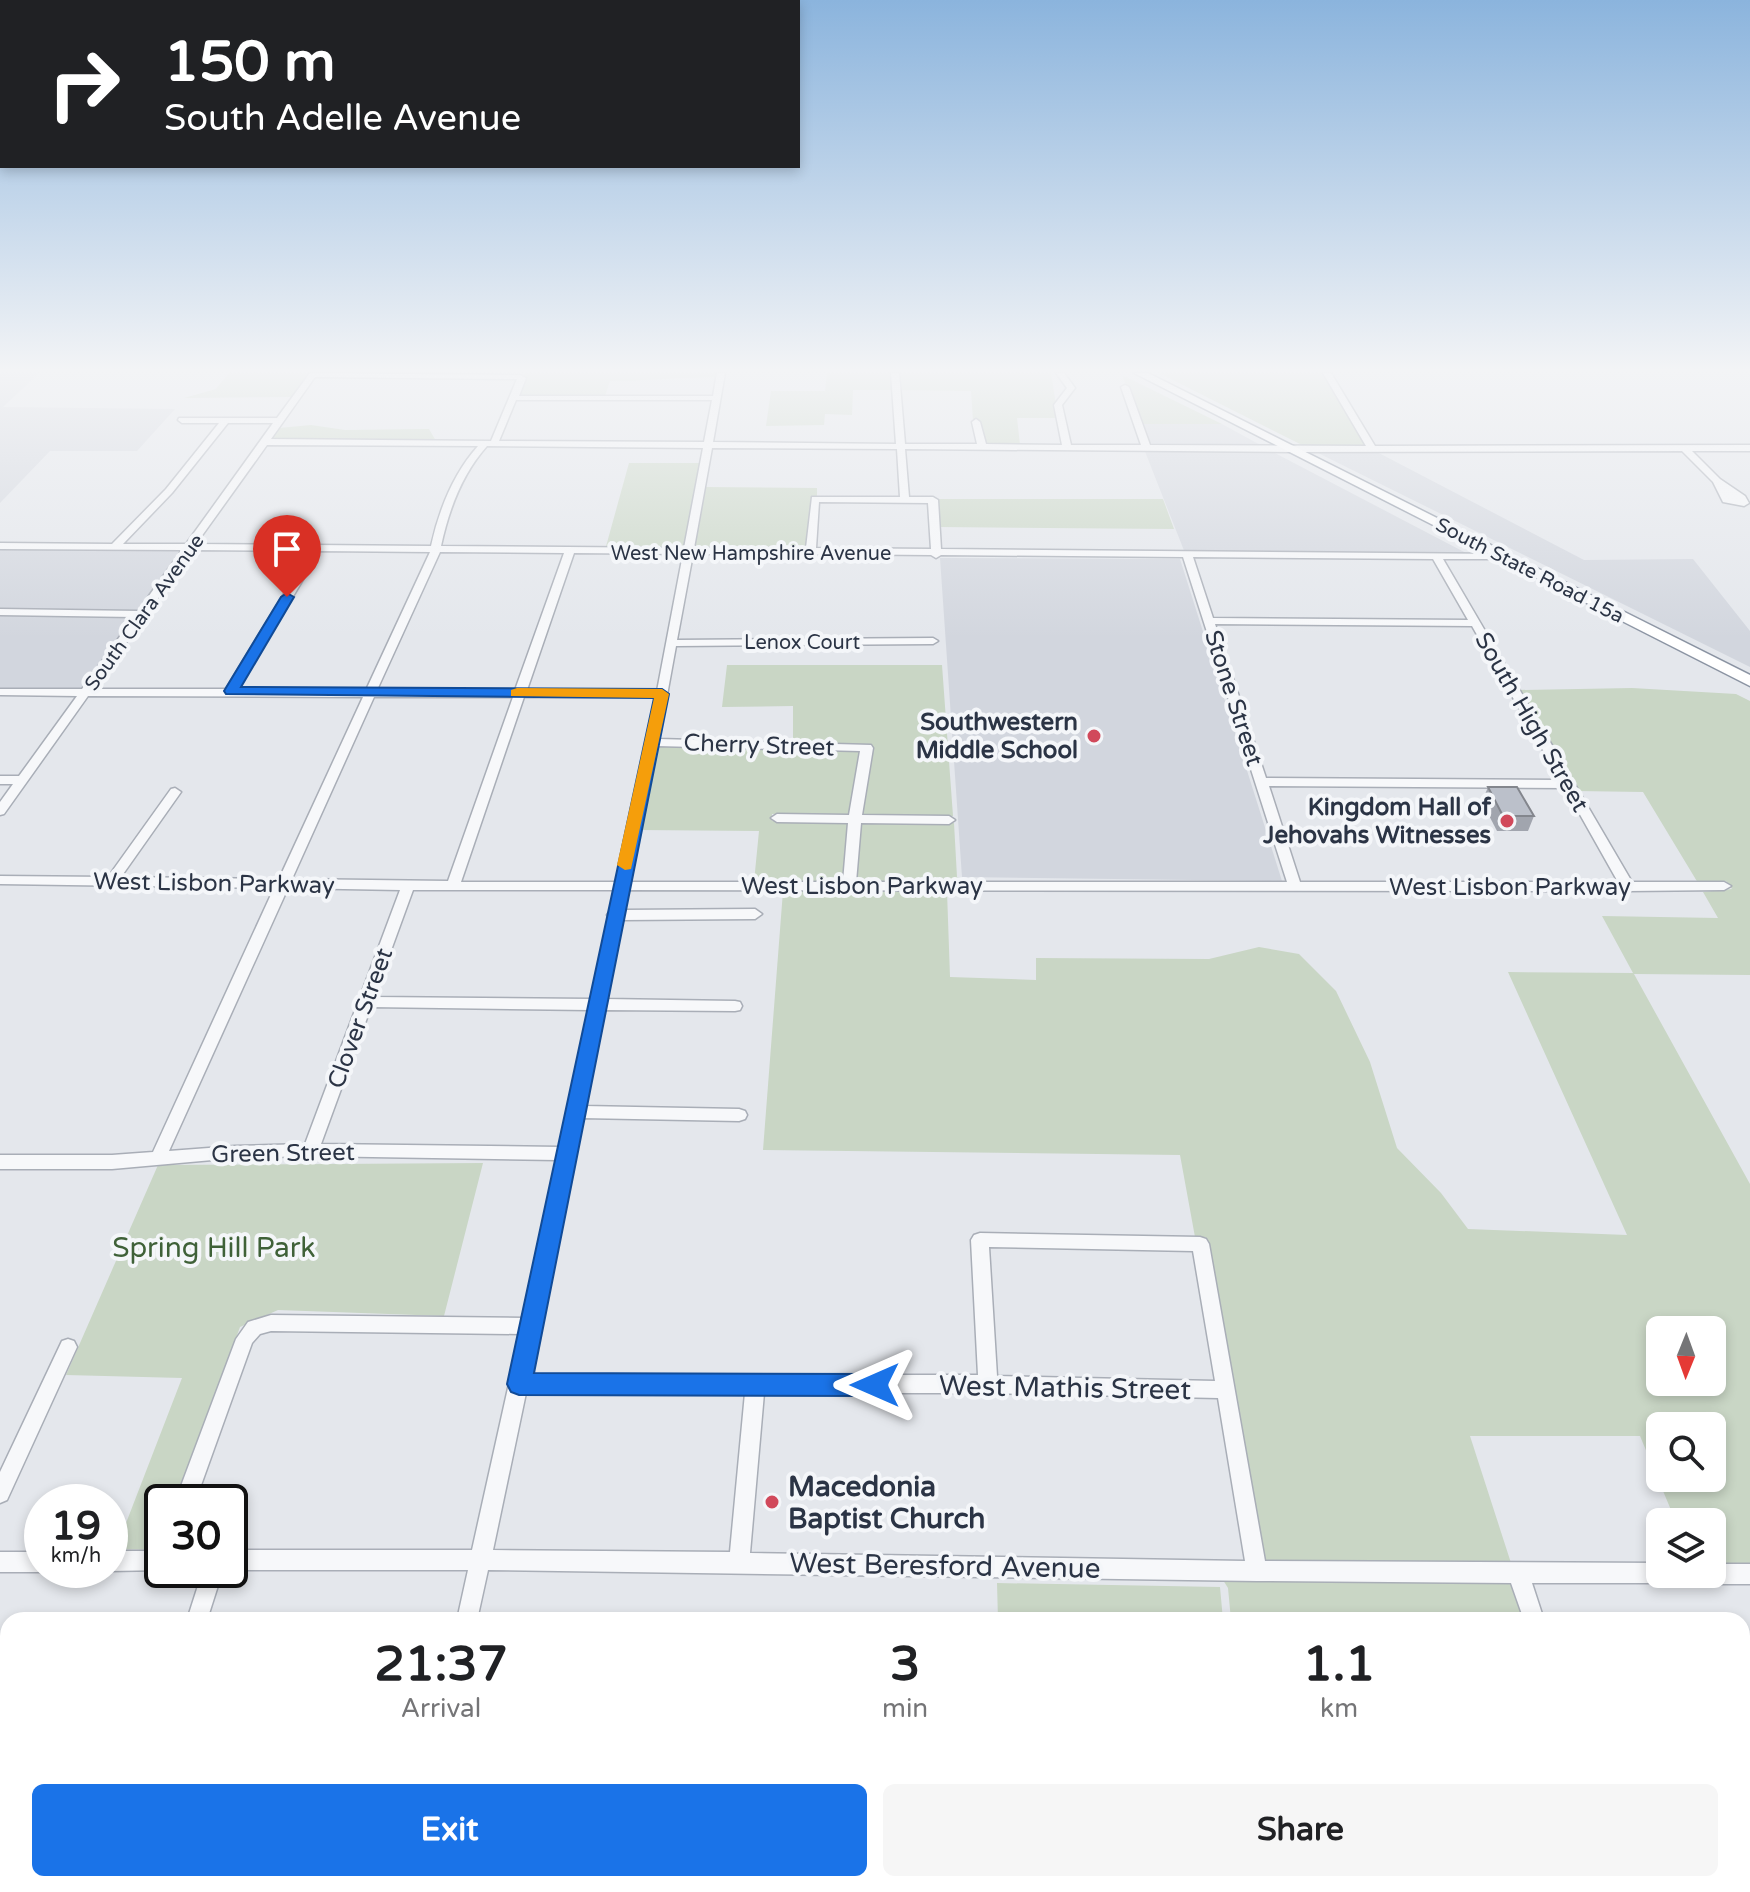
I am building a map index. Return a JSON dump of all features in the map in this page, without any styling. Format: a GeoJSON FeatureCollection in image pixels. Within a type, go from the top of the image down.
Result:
{"type":"FeatureCollection","features":[{"type":"Feature","properties":{"kind":"highway","name":"South State Road 15a"},"geometry":{"type":"LineString","coordinates":[[1314,461],[1750,681]]}},
{"type":"Feature","properties":{"kind":"street"},"geometry":{"type":"LineString","coordinates":[[113,548],[169,491],[193,461]]}},
{"type":"Feature","properties":{"kind":"street","name":"South Clara Avenue"},"geometry":{"type":"LineString","coordinates":[[0,811],[252,461]]}},
{"type":"Feature","properties":{"kind":"street"},"geometry":{"type":"LineString","coordinates":[[158,1158],[435,551],[440,522],[471,461]]}},
{"type":"Feature","properties":{"kind":"street"},"geometry":{"type":"LineString","coordinates":[[469,1612],[662,694],[704,461]]}},
{"type":"Feature","properties":{"kind":"street"},"geometry":{"type":"LineString","coordinates":[[901,461],[905,500]]}},
{"type":"Feature","properties":{"kind":"street"},"geometry":{"type":"LineString","coordinates":[[1697,461],[1717,481]]}},
{"type":"Feature","properties":{"kind":"street"},"geometry":{"type":"LineString","coordinates":[[811,554],[815,499],[933,500],[936,555]]}},
{"type":"Feature","properties":{"kind":"street","name":"West New Hampshire Avenue"},"geometry":{"type":"LineString","coordinates":[[0,546],[936,555],[1503,556]]}},
{"type":"Feature","properties":{"kind":"street"},"geometry":{"type":"LineString","coordinates":[[231,691],[316,549]]}},
{"type":"Feature","properties":{"kind":"street"},"geometry":{"type":"LineString","coordinates":[[453,886],[569,552]]}},
{"type":"Feature","properties":{"kind":"street","name":"Stone Street"},"geometry":{"type":"LineString","coordinates":[[1188,556],[1295,886]]}},
{"type":"Feature","properties":{"kind":"street","name":"South High Street"},"geometry":{"type":"LineString","coordinates":[[1437,556],[1628,887]]}},
{"type":"Feature","properties":{"kind":"street"},"geometry":{"type":"LineString","coordinates":[[0,612],[142,614]]}},
{"type":"Feature","properties":{"kind":"street"},"geometry":{"type":"LineString","coordinates":[[1210,621],[1475,623]]}},
{"type":"Feature","properties":{"kind":"street","name":"Lenox Court"},"geometry":{"type":"LineString","coordinates":[[672,643],[933,641]]}},
{"type":"Feature","properties":{"kind":"street"},"geometry":{"type":"LineString","coordinates":[[0,692],[662,694]]}},
{"type":"Feature","properties":{"kind":"street","name":"Cherry Street"},"geometry":{"type":"LineString","coordinates":[[652,742],[867,748],[855,818]]}},
{"type":"Feature","properties":{"kind":"street"},"geometry":{"type":"LineString","coordinates":[[0,780],[22,780]]}},
{"type":"Feature","properties":{"kind":"street"},"geometry":{"type":"LineString","coordinates":[[1261,782],[1567,784]]}},
{"type":"Feature","properties":{"kind":"street"},"geometry":{"type":"LineString","coordinates":[[111,882],[175,792]]}},
{"type":"Feature","properties":{"kind":"street"},"geometry":{"type":"LineString","coordinates":[[777,818],[949,820]]}},
{"type":"Feature","properties":{"kind":"street"},"geometry":{"type":"LineString","coordinates":[[849,887],[855,818]]}},
{"type":"Feature","properties":{"kind":"street","name":"West Lisbon Parkway"},"geometry":{"type":"LineString","coordinates":[[0,880],[453,886],[1724,886]]}},
{"type":"Feature","properties":{"kind":"street","name":"Clover Street"},"geometry":{"type":"LineString","coordinates":[[311,1150],[408,885]]}},
{"type":"Feature","properties":{"kind":"street"},"geometry":{"type":"LineString","coordinates":[[614,915],[755,914]]}},
{"type":"Feature","properties":{"kind":"street"},"geometry":{"type":"LineString","coordinates":[[367,1002],[735,1006]]}},
{"type":"Feature","properties":{"kind":"street"},"geometry":{"type":"LineString","coordinates":[[574,1112],[739,1115]]}},
{"type":"Feature","properties":{"kind":"street","name":"Green Street"},"geometry":{"type":"LineString","coordinates":[[0,1162],[112,1162],[311,1150],[566,1154]]}},
{"type":"Feature","properties":{"kind":"street"},"geometry":{"type":"LineString","coordinates":[[988,1384],[980,1240],[1200,1244],[1257,1571]]}},
{"type":"Feature","properties":{"kind":"street"},"geometry":{"type":"LineString","coordinates":[[192,1484],[245,1339],[254,1328],[271,1323],[531,1326]]}},
{"type":"Feature","properties":{"kind":"street"},"geometry":{"type":"LineString","coordinates":[[0,1493],[68,1347]]}},
{"type":"Feature","properties":{"kind":"street","name":"West Mathis Street"},"geometry":{"type":"LineString","coordinates":[[519,1384],[988,1384],[1227,1390]]}},
{"type":"Feature","properties":{"kind":"street"},"geometry":{"type":"LineString","coordinates":[[739,1562],[755,1385]]}},
{"type":"Feature","properties":{"kind":"street","name":"West Beresford Avenue"},"geometry":{"type":"LineString","coordinates":[[248,1560],[739,1562],[1257,1571],[1646,1573]]}},
{"type":"Feature","properties":{"kind":"street"},"geometry":{"type":"LineString","coordinates":[[0,1562],[24,1562]]}},
{"type":"Feature","properties":{"kind":"street"},"geometry":{"type":"LineString","coordinates":[[1518,1573],[1531,1612]]}},
{"type":"Feature","properties":{"kind":"street"},"geometry":{"type":"LineString","coordinates":[[1726,1574],[1750,1574]]}},
{"type":"Feature","properties":{"kind":"street"},"geometry":{"type":"LineString","coordinates":[[200,1612],[207,1588]]}},
{"type":"Feature","properties":{"kind":"shaded area"},"geometry":{"type":"Polygon","coordinates":[[[0,461],[40,461],[0,503],[0,461]]]}},
{"type":"Feature","properties":{"kind":"shaded area"},"geometry":{"type":"Polygon","coordinates":[[[1149,461],[1291,461],[1468,554],[1185,553],[1149,461]]]}},
{"type":"Feature","properties":{"kind":"shaded area"},"geometry":{"type":"Polygon","coordinates":[[[1335,461],[1395,461],[1584,560],[1693,559],[1750,631],[1750,667],[1335,461]]]}},
{"type":"Feature","properties":{"kind":"shaded area"},"geometry":{"type":"Polygon","coordinates":[[[0,549],[184,551],[140,612],[0,610],[0,549]]]}},
{"type":"Feature","properties":{"kind":"shaded area","name":"Southwestern Middle School"},"geometry":{"type":"Polygon","coordinates":[[[940,558],[1180,559],[1282,881],[962,877],[940,558]]]}},
{"type":"Feature","properties":{"kind":"shaded area"},"geometry":{"type":"Polygon","coordinates":[[[0,615],[136,617],[83,689],[0,689],[0,615]]]}},
{"type":"Feature","properties":{"kind":"green space"},"geometry":{"type":"Polygon","coordinates":[[[629,463],[700,463],[686,551],[605,550],[629,463]]]}},
{"type":"Feature","properties":{"kind":"green space"},"geometry":{"type":"Polygon","coordinates":[[[704,487],[817,488],[817,497],[811,497],[807,552],[694,551],[704,487]]]}},
{"type":"Feature","properties":{"kind":"green space"},"geometry":{"type":"Polygon","coordinates":[[[937,499],[1163,499],[1174,529],[939,527],[937,499]]]}},
{"type":"Feature","properties":{"kind":"green space"},"geometry":{"type":"Polygon","coordinates":[[[727,665],[942,665],[953,816],[861,814],[872,745],[793,742],[793,706],[722,707],[727,665]]]}},
{"type":"Feature","properties":{"kind":"green space"},"geometry":{"type":"Polygon","coordinates":[[[1632,688],[1736,694],[1750,701],[1750,975],[1634,974],[1750,1184],[1750,1564],[1726,1563],[1726,1508],[1670,1508],[1663,1492],[1726,1492],[1726,1412],[1646,1412],[1646,1450],[1640,1436],[1470,1436],[1511,1563],[1264,1561],[1206,1237],[1195,1237],[1180,1155],[763,1150],[783,891],[947,891],[950,977],[1036,980],[1036,958],[1209,959],[1259,947],[1299,954],[1336,991],[1370,1062],[1397,1148],[1441,1193],[1468,1229],[1627,1235],[1508,972],[1633,973],[1602,916],[1718,918],[1703,892],[1732,889],[1726,881],[1698,883],[1643,792],[1576,791],[1518,690],[1632,688]]]}},
{"type":"Feature","properties":{"kind":"green space"},"geometry":{"type":"Polygon","coordinates":[[[656,745],[861,751],[850,814],[772,814],[772,821],[849,822],[843,883],[754,882],[759,831],[638,830],[656,745]]]}},
{"type":"Feature","properties":{"kind":"green space"},"geometry":{"type":"Polygon","coordinates":[[[860,822],[954,823],[957,877],[961,882],[855,883],[860,822]]]}},
{"type":"Feature","properties":{"kind":"green space","name":"Spring Hill Park"},"geometry":{"type":"Polygon","coordinates":[[[483,1163],[444,1316],[278,1310],[240,1327],[183,1484],[144,1484],[144,1550],[128,1549],[128,1518],[182,1378],[66,1375],[158,1165],[483,1163]]]}},
{"type":"Feature","properties":{"kind":"green space"},"geometry":{"type":"Polygon","coordinates":[[[1223,1580],[1513,1583],[1522,1612],[1230,1612],[1228,1588],[1223,1580]]]}},
{"type":"Feature","properties":{"kind":"green space"},"geometry":{"type":"Polygon","coordinates":[[[997,1583],[1220,1587],[1222,1612],[998,1612],[997,1583]]]}},
{"type":"Feature","properties":{"kind":"building"},"geometry":{"type":"Polygon","coordinates":[[[1488,787],[1517,787],[1534,816],[1503,816],[1488,787]]]}},
{"type":"Feature","properties":{"kind":"slow traffic"},"geometry":{"type":"LineString","coordinates":[[517,693],[662,694],[625,865]]}},
{"type":"Feature","properties":{"kind":"place","name":"Southwestern Middle School"},"geometry":{"type":"Point","coordinates":[1094,736]}},
{"type":"Feature","properties":{"kind":"place","name":"Kingdom Hall of Jehovahs Witnesses"},"geometry":{"type":"Point","coordinates":[1507,821]}},
{"type":"Feature","properties":{"kind":"place","name":"Macedonia Baptist Church"},"geometry":{"type":"Point","coordinates":[772,1502]}},
{"type":"Feature","properties":{"kind":"route"},"geometry":{"type":"LineString","coordinates":[[287,597],[231,691],[662,694],[519,1384],[875,1385]]}}]}
